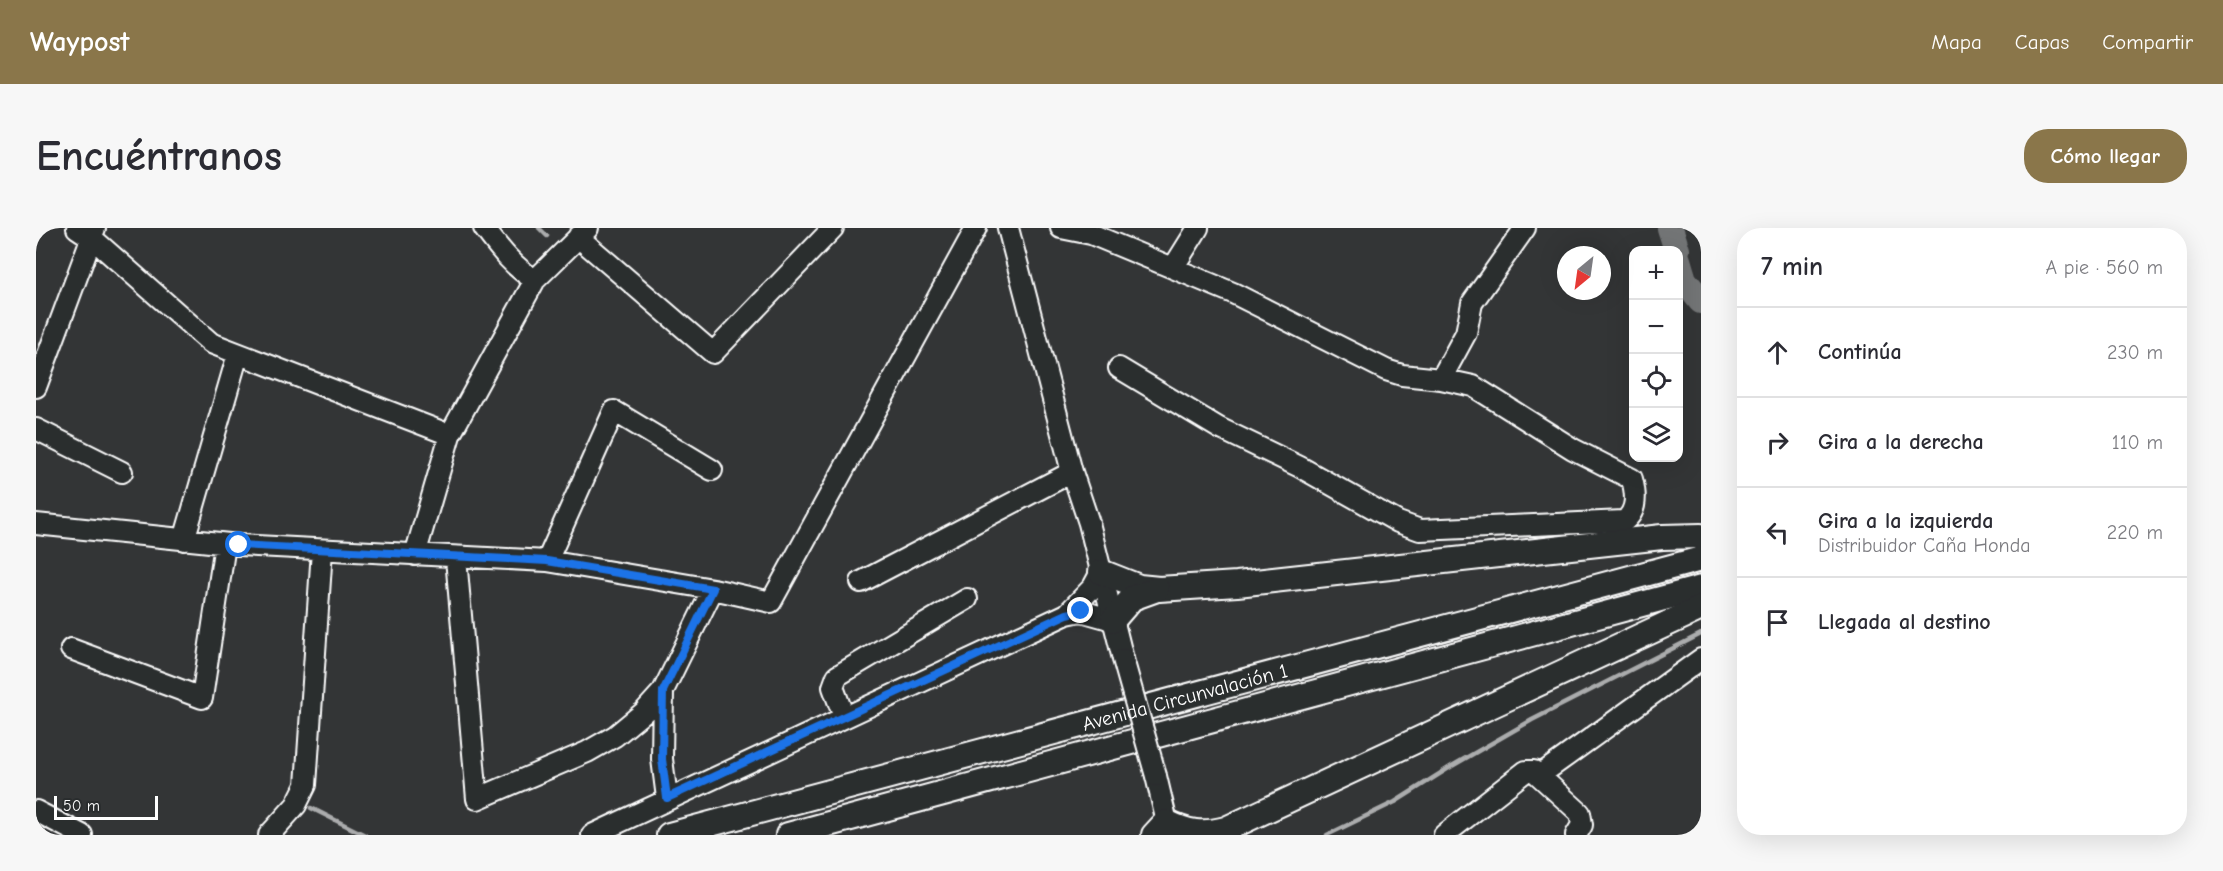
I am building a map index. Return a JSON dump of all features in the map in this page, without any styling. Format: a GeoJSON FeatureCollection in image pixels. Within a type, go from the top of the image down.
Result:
{"type":"FeatureCollection","features":[{"type":"Feature","properties":{"kind":"main road"},"geometry":{"type":"LineString","coordinates":[[1101,572],[1139,587],[1159,589],[1237,584],[1662,537],[1701,536]]}},
{"type":"Feature","properties":{"kind":"main road","name":"Avenida Circunvalación 1"},"geometry":{"type":"LineString","coordinates":[[669,835],[1701,559]]}},
{"type":"Feature","properties":{"kind":"main road","name":"Avenida Circunvalación 1"},"geometry":{"type":"LineString","coordinates":[[788,835],[1701,588]]}},
{"type":"Feature","properties":{"kind":"main road"},"geometry":{"type":"LineString","coordinates":[[1113,620],[1132,598],[1159,589]]}},
{"type":"Feature","properties":{"kind":"main road"},"geometry":{"type":"LineString","coordinates":[[1163,831],[1205,834],[1224,832],[1701,608]]}},
{"type":"Feature","properties":{"kind":"street"},"geometry":{"type":"LineString","coordinates":[[484,228],[521,272],[535,280]]}},
{"type":"Feature","properties":{"kind":"street"},"geometry":{"type":"LineString","coordinates":[[415,555],[450,435],[535,280],[583,231],[713,353],[833,228]]}},
{"type":"Feature","properties":{"kind":"street"},"geometry":{"type":"LineString","coordinates":[[36,524],[225,544],[456,558],[547,561],[713,589],[771,603],[976,228]]}},
{"type":"Feature","properties":{"kind":"street"},"geometry":{"type":"LineString","coordinates":[[1008,228],[1072,472],[1089,523],[1123,659],[1156,776],[1163,831]]}},
{"type":"Feature","properties":{"kind":"street"},"geometry":{"type":"LineString","coordinates":[[1061,228],[1094,231],[1233,293],[1386,370],[1402,375],[1441,379],[1473,386],[1573,449],[1632,479],[1635,490],[1631,516],[1624,521],[1579,524],[1420,530],[1409,527],[1300,467],[1219,429],[1119,368]]}},
{"type":"Feature","properties":{"kind":"street"},"geometry":{"type":"LineString","coordinates":[[1173,268],[1198,228]]}},
{"type":"Feature","properties":{"kind":"street"},"geometry":{"type":"LineString","coordinates":[[1441,379],[1466,333],[1472,303],[1525,228]]}},
{"type":"Feature","properties":{"kind":"street"},"geometry":{"type":"LineString","coordinates":[[36,387],[88,231],[211,343],[450,435]]}},
{"type":"Feature","properties":{"kind":"street"},"geometry":{"type":"LineString","coordinates":[[184,540],[238,354]]}},
{"type":"Feature","properties":{"kind":"street"},"geometry":{"type":"LineString","coordinates":[[547,561],[614,411],[712,470]]}},
{"type":"Feature","properties":{"kind":"street"},"geometry":{"type":"LineString","coordinates":[[36,429],[122,472]]}},
{"type":"Feature","properties":{"kind":"street"},"geometry":{"type":"LineString","coordinates":[[861,582],[1072,472]]}},
{"type":"Feature","properties":{"kind":"street"},"geometry":{"type":"LineString","coordinates":[[71,649],[202,699],[225,544]]}},
{"type":"Feature","properties":{"kind":"street"},"geometry":{"type":"LineString","coordinates":[[269,835],[296,805],[306,785],[322,550]]}},
{"type":"Feature","properties":{"kind":"street"},"geometry":{"type":"LineString","coordinates":[[456,558],[477,799],[588,752],[615,736],[644,712],[663,691],[713,589]]}},
{"type":"Feature","properties":{"kind":"street"},"geometry":{"type":"LineString","coordinates":[[1067,614],[1093,586],[1101,572]]}},
{"type":"Feature","properties":{"kind":"street"},"geometry":{"type":"LineString","coordinates":[[844,717],[833,687],[837,676],[967,599]]}},
{"type":"Feature","properties":{"kind":"street"},"geometry":{"type":"LineString","coordinates":[[592,835],[667,798],[1067,614],[1081,611],[1113,620]]}},
{"type":"Feature","properties":{"kind":"street"},"geometry":{"type":"LineString","coordinates":[[1540,775],[1652,692],[1701,659]]}},
{"type":"Feature","properties":{"kind":"street"},"geometry":{"type":"LineString","coordinates":[[663,691],[662,759],[667,798]]}},
{"type":"Feature","properties":{"kind":"street"},"geometry":{"type":"LineString","coordinates":[[1444,835],[1526,771],[1534,771],[1540,775],[1580,813],[1582,825],[1576,835]]}},
{"type":"Feature","properties":{"kind":"street"},"geometry":{"type":"LineString","coordinates":[[36,810],[82,835]]}},
{"type":"Feature","properties":{"kind":"waterway"},"geometry":{"type":"LineString","coordinates":[[539,228],[547,236]]}},
{"type":"Feature","properties":{"kind":"waterway"},"geometry":{"type":"LineString","coordinates":[[1667,228],[1701,293]]}},
{"type":"Feature","properties":{"kind":"waterway"},"geometry":{"type":"LineString","coordinates":[[1670,228],[1676,246]]}},
{"type":"Feature","properties":{"kind":"waterway"},"geometry":{"type":"LineString","coordinates":[[1683,277],[1701,301]]}},
{"type":"Feature","properties":{"kind":"waterway"},"geometry":{"type":"LineString","coordinates":[[1327,835],[1395,802],[1532,720],[1701,634]]}},
{"type":"Feature","properties":{"kind":"waterway"},"geometry":{"type":"LineString","coordinates":[[311,808],[365,835]]}},
{"type":"Feature","properties":{"kind":"route"},"geometry":{"type":"LineString","coordinates":[[239,545],[547,561],[713,589],[663,691],[662,759],[667,798],[1067,614],[1081,611]]}}]}
